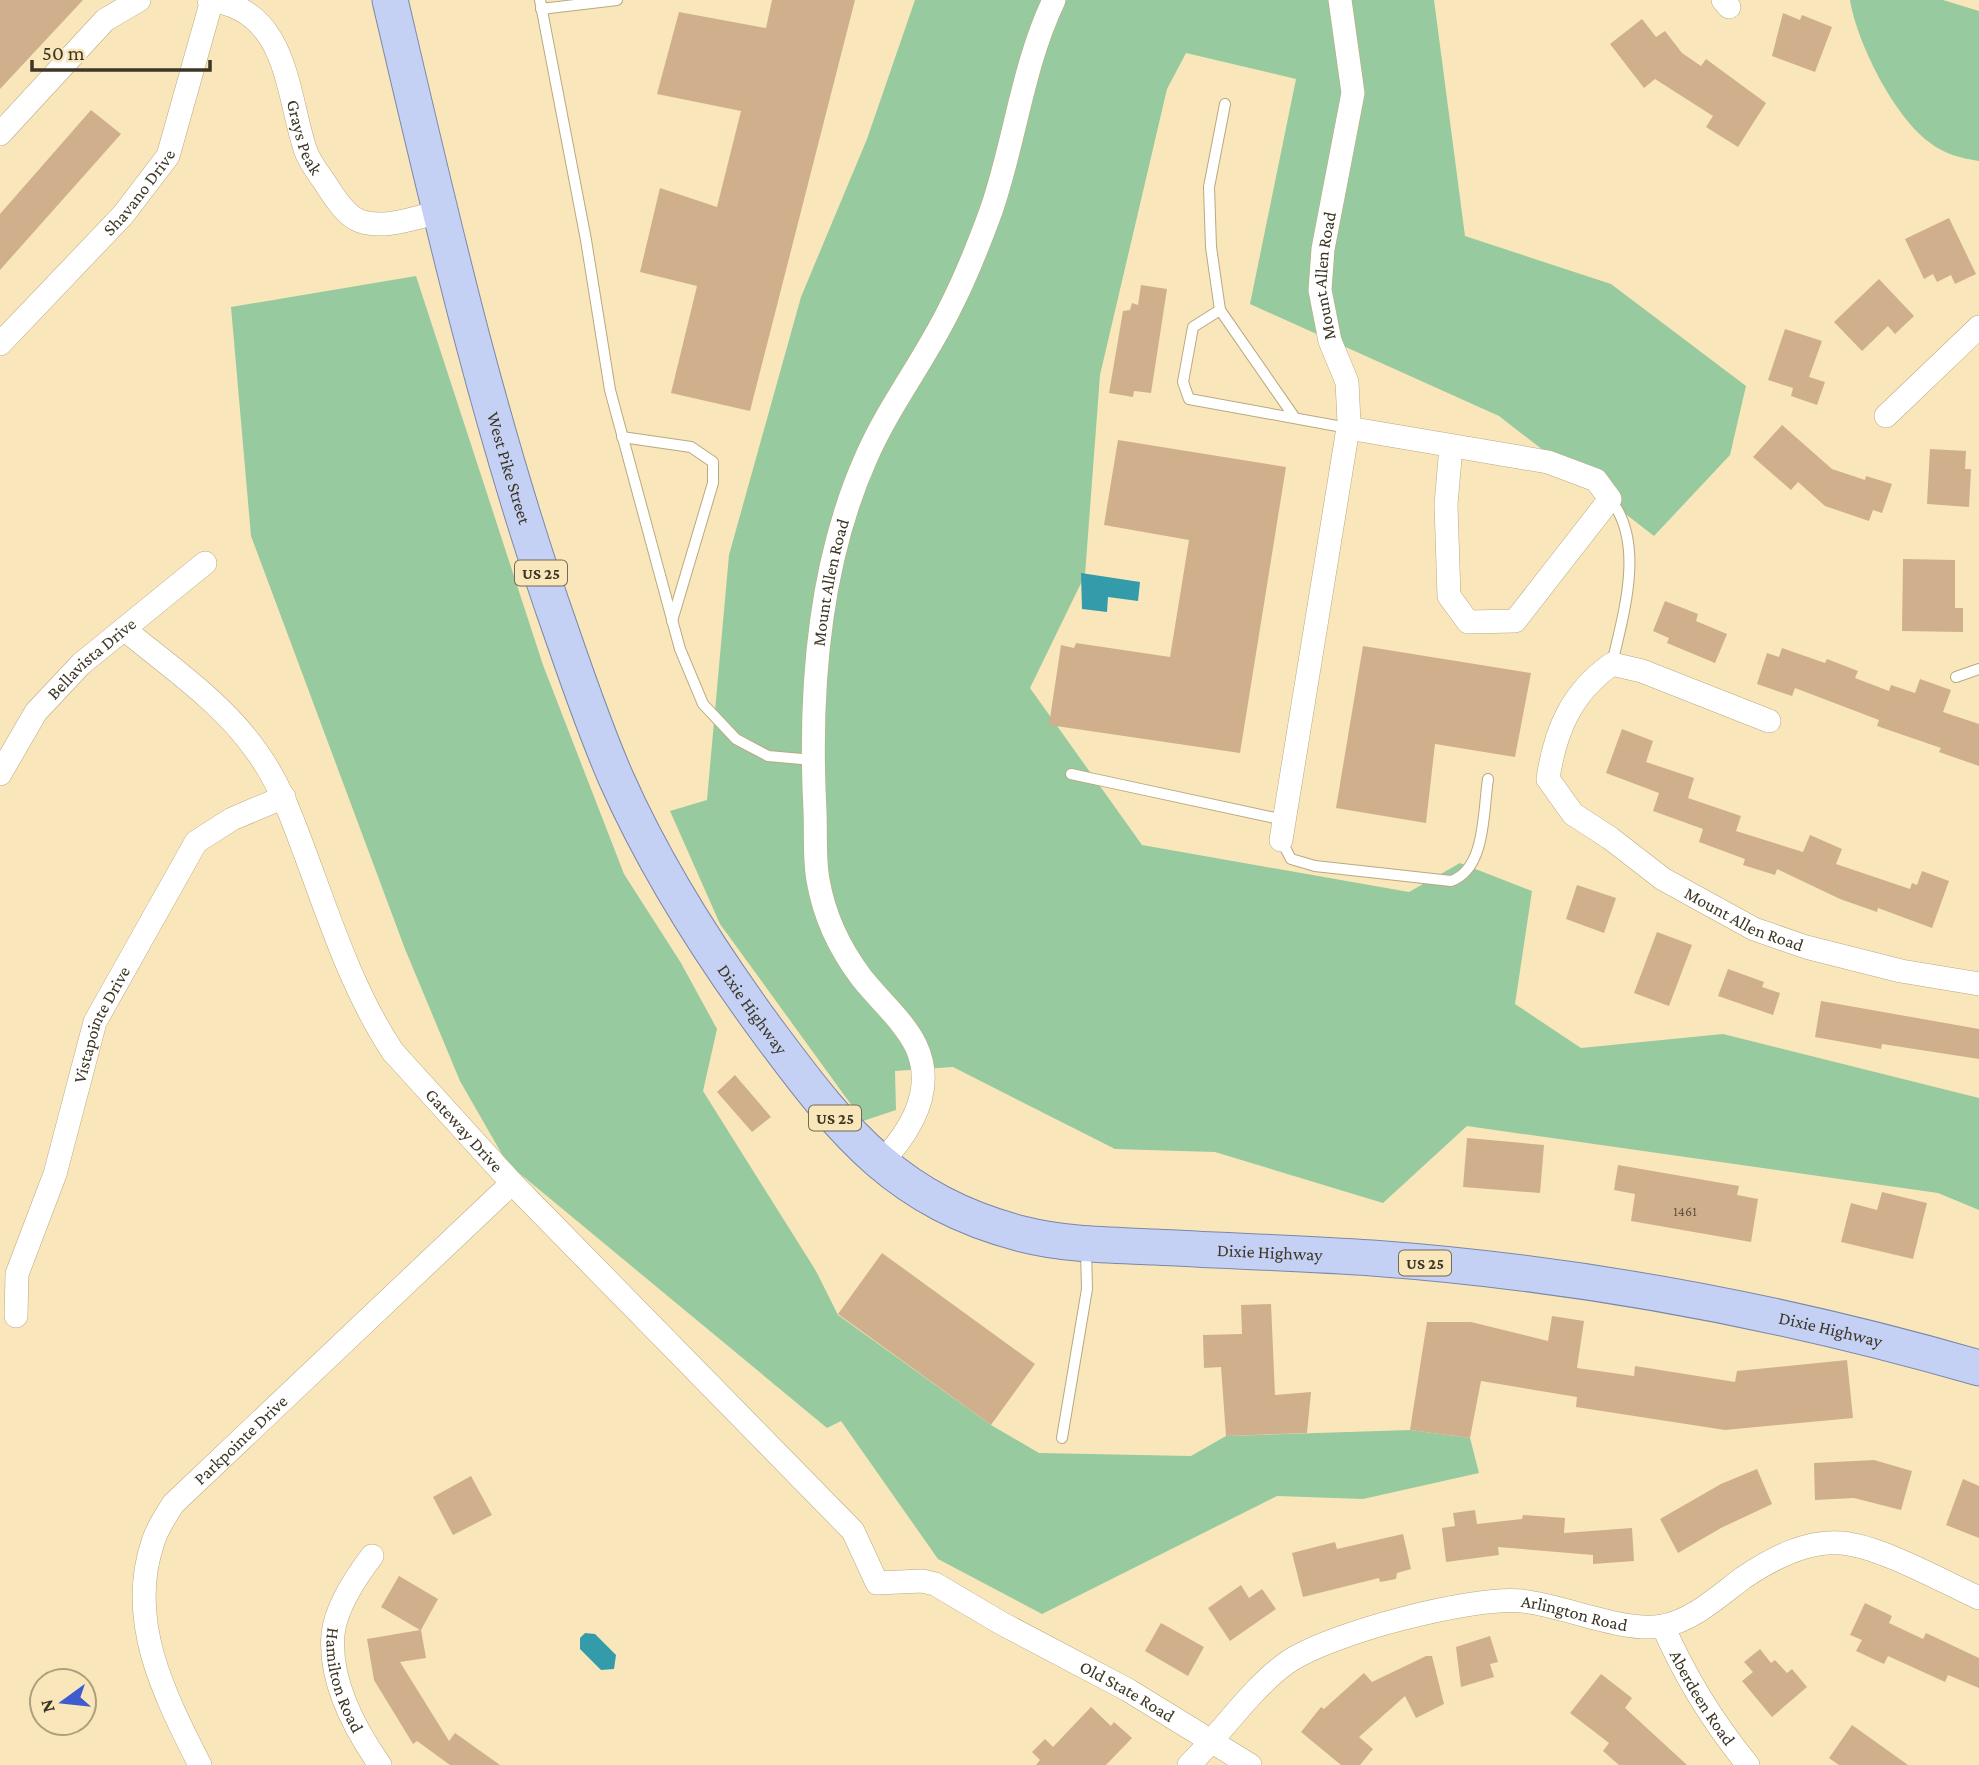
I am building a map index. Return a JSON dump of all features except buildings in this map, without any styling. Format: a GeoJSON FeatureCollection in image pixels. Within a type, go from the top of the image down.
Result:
{"type":"FeatureCollection","features":[{"type":"Feature","properties":{"kind":"main road","name":"West Pike Street"},"geometry":{"type":"LineString","coordinates":[[390,0],[480,375],[538,565],[616,779],[669,884],[690,916]]}},
{"type":"Feature","properties":{"kind":"main road","name":"Dixie Highway"},"geometry":{"type":"LineString","coordinates":[[690,916],[740,994],[827,1110],[897,1178],[976,1221],[1030,1236],[1086,1244],[1372,1258],[1515,1271],[1753,1311],[1979,1368]]}},
{"type":"Feature","properties":{"kind":"street"},"geometry":{"type":"LineString","coordinates":[[0,134],[105,20],[139,0]]}},
{"type":"Feature","properties":{"kind":"street","name":"Grays Peak"},"geometry":{"type":"LineString","coordinates":[[210,0],[233,3],[261,23],[280,55],[306,153],[338,203],[359,221],[382,224],[440,212]]}},
{"type":"Feature","properties":{"kind":"street","name":"Shavano Drive"},"geometry":{"type":"LineString","coordinates":[[0,344],[123,215],[168,156],[210,0]]}},
{"type":"Feature","properties":{"kind":"street","name":"Mount Allen Road"},"geometry":{"type":"LineString","coordinates":[[880,1164],[903,1140],[920,1104],[922,1068],[916,1045],[859,975],[834,934],[818,880],[813,761],[814,677],[835,552],[850,496],[867,456],[949,310],[991,210],[1029,67],[1054,0]]}},
{"type":"Feature","properties":{"kind":"street","name":"Mount Allen Road"},"geometry":{"type":"LineString","coordinates":[[1283,830],[1348,428],[1347,382],[1330,341],[1320,290],[1323,249],[1353,93],[1340,0]]}},
{"type":"Feature","properties":{"kind":"street"},"geometry":{"type":"LineString","coordinates":[[1886,416],[1979,327]]}},
{"type":"Feature","properties":{"kind":"street"},"geometry":{"type":"LineString","coordinates":[[1348,428],[1548,462],[1596,480],[1610,499],[1515,621],[1468,622],[1449,596],[1446,505],[1451,446]]}},
{"type":"Feature","properties":{"kind":"street","name":"Bellavista Drive"},"geometry":{"type":"LineString","coordinates":[[0,774],[36,712],[81,663],[205,564]]}},
{"type":"Feature","properties":{"kind":"street","name":"Gateway Drive"},"geometry":{"type":"LineString","coordinates":[[124,629],[227,718],[257,751],[284,797],[377,1029],[415,1078],[512,1183],[853,1531],[877,1583]]}},
{"type":"Feature","properties":{"kind":"street"},"geometry":{"type":"LineString","coordinates":[[1612,664],[1642,671],[1769,722]]}},
{"type":"Feature","properties":{"kind":"street","name":"Mount Allen Road"},"geometry":{"type":"LineString","coordinates":[[1612,664],[1592,678],[1570,710],[1554,742],[1548,779],[1573,814],[1610,838],[1663,879],[1754,929],[1806,947],[1901,971],[1979,984]]}},
{"type":"Feature","properties":{"kind":"street","name":"Vistapointe Drive"},"geometry":{"type":"LineString","coordinates":[[16,1316],[17,1274],[55,1174],[95,1022],[196,842],[232,819],[284,797]]}},
{"type":"Feature","properties":{"kind":"street","name":"Parkpointe Drive"},"geometry":{"type":"LineString","coordinates":[[200,1765],[171,1707],[146,1634],[145,1572],[153,1540],[173,1504],[512,1183]]}},
{"type":"Feature","properties":{"kind":"street","name":"Arlington Road"},"geometry":{"type":"LineString","coordinates":[[1189,1765],[1268,1678],[1310,1650],[1404,1619],[1483,1600],[1520,1601],[1564,1608],[1635,1629],[1662,1626],[1700,1609],[1766,1562],[1821,1544],[1842,1543],[1877,1553],[1979,1598]]}},
{"type":"Feature","properties":{"kind":"street","name":"Hamilton Road"},"geometry":{"type":"LineString","coordinates":[[372,1556],[353,1581],[333,1631],[333,1652],[353,1722],[380,1765]]}},
{"type":"Feature","properties":{"kind":"street","name":"Old State Road"},"geometry":{"type":"LineString","coordinates":[[877,1583],[922,1581],[935,1584],[1001,1623],[1129,1690],[1250,1765]]}},
{"type":"Feature","properties":{"kind":"street","name":"Aberdeen Road"},"geometry":{"type":"LineString","coordinates":[[1662,1626],[1686,1676],[1716,1726],[1748,1765]]}},
{"type":"Feature","properties":{"kind":"lane"},"geometry":{"type":"LineString","coordinates":[[617,0],[540,5],[586,240],[610,390],[622,437],[680,649],[703,704],[736,739],[768,756],[813,761]]}},
{"type":"Feature","properties":{"kind":"lane"},"geometry":{"type":"LineString","coordinates":[[1225,104],[1209,187],[1211,247],[1220,310],[1295,418]]}},
{"type":"Feature","properties":{"kind":"lane"},"geometry":{"type":"LineString","coordinates":[[1220,310],[1193,327],[1183,382],[1189,399],[1348,428]]}},
{"type":"Feature","properties":{"kind":"lane"},"geometry":{"type":"LineString","coordinates":[[622,437],[691,447],[713,463],[713,483],[672,621]]}},
{"type":"Feature","properties":{"kind":"lane"},"geometry":{"type":"LineString","coordinates":[[1610,499],[1616,506],[1629,545],[1625,602],[1612,664]]}},
{"type":"Feature","properties":{"kind":"lane"},"geometry":{"type":"LineString","coordinates":[[1956,677],[1979,669]]}},
{"type":"Feature","properties":{"kind":"lane"},"geometry":{"type":"LineString","coordinates":[[1071,775],[1283,830],[1291,859],[1315,866],[1451,881],[1463,877],[1474,863],[1488,779]]}},
{"type":"Feature","properties":{"kind":"lane"},"geometry":{"type":"LineString","coordinates":[[1062,1438],[1087,1289],[1086,1244]]}},
{"type":"Feature","properties":{"kind":"green space"},"geometry":{"type":"Polygon","coordinates":[[[915,0],[1434,0],[1465,236],[1611,284],[1746,386],[1730,455],[1654,536],[1499,416],[1250,304],[1296,79],[1186,53],[1167,89],[1100,375],[1085,575],[1030,688],[1142,845],[1409,892],[1460,863],[1532,891],[1515,1004],[1581,1048],[1723,1034],[1979,1098],[1979,1210],[1938,1193],[1467,1126],[1383,1203],[1215,1152],[1115,1149],[953,1067],[895,1071],[896,1110],[863,1121],[720,924],[670,811],[707,800],[729,555],[801,297],[867,139],[915,0]]]}},
{"type":"Feature","properties":{"kind":"green space"},"geometry":{"type":"Polygon","coordinates":[[[1850,0],[1943,0],[1979,11],[1979,161],[1940,150],[1903,115],[1890,97],[1869,57],[1860,37],[1850,0]]]}},
{"type":"Feature","properties":{"kind":"green space"},"geometry":{"type":"Polygon","coordinates":[[[416,276],[543,665],[624,874],[681,963],[717,1029],[703,1091],[816,1271],[838,1315],[991,1425],[1039,1453],[1191,1456],[1226,1436],[1410,1430],[1470,1438],[1479,1473],[1363,1499],[1277,1496],[1042,1614],[938,1559],[841,1421],[827,1428],[507,1163],[460,1081],[405,949],[251,536],[231,307],[416,276]]]}},
{"type":"Feature","properties":{"kind":"water"},"geometry":{"type":"Polygon","coordinates":[[[1081,573],[1140,582],[1138,601],[1108,597],[1107,612],[1082,609],[1081,573]]]}},
{"type":"Feature","properties":{"kind":"water"},"geometry":{"type":"Polygon","coordinates":[[[585,1633],[595,1634],[616,1655],[614,1669],[601,1670],[580,1649],[580,1638],[585,1633]]]}}]}
